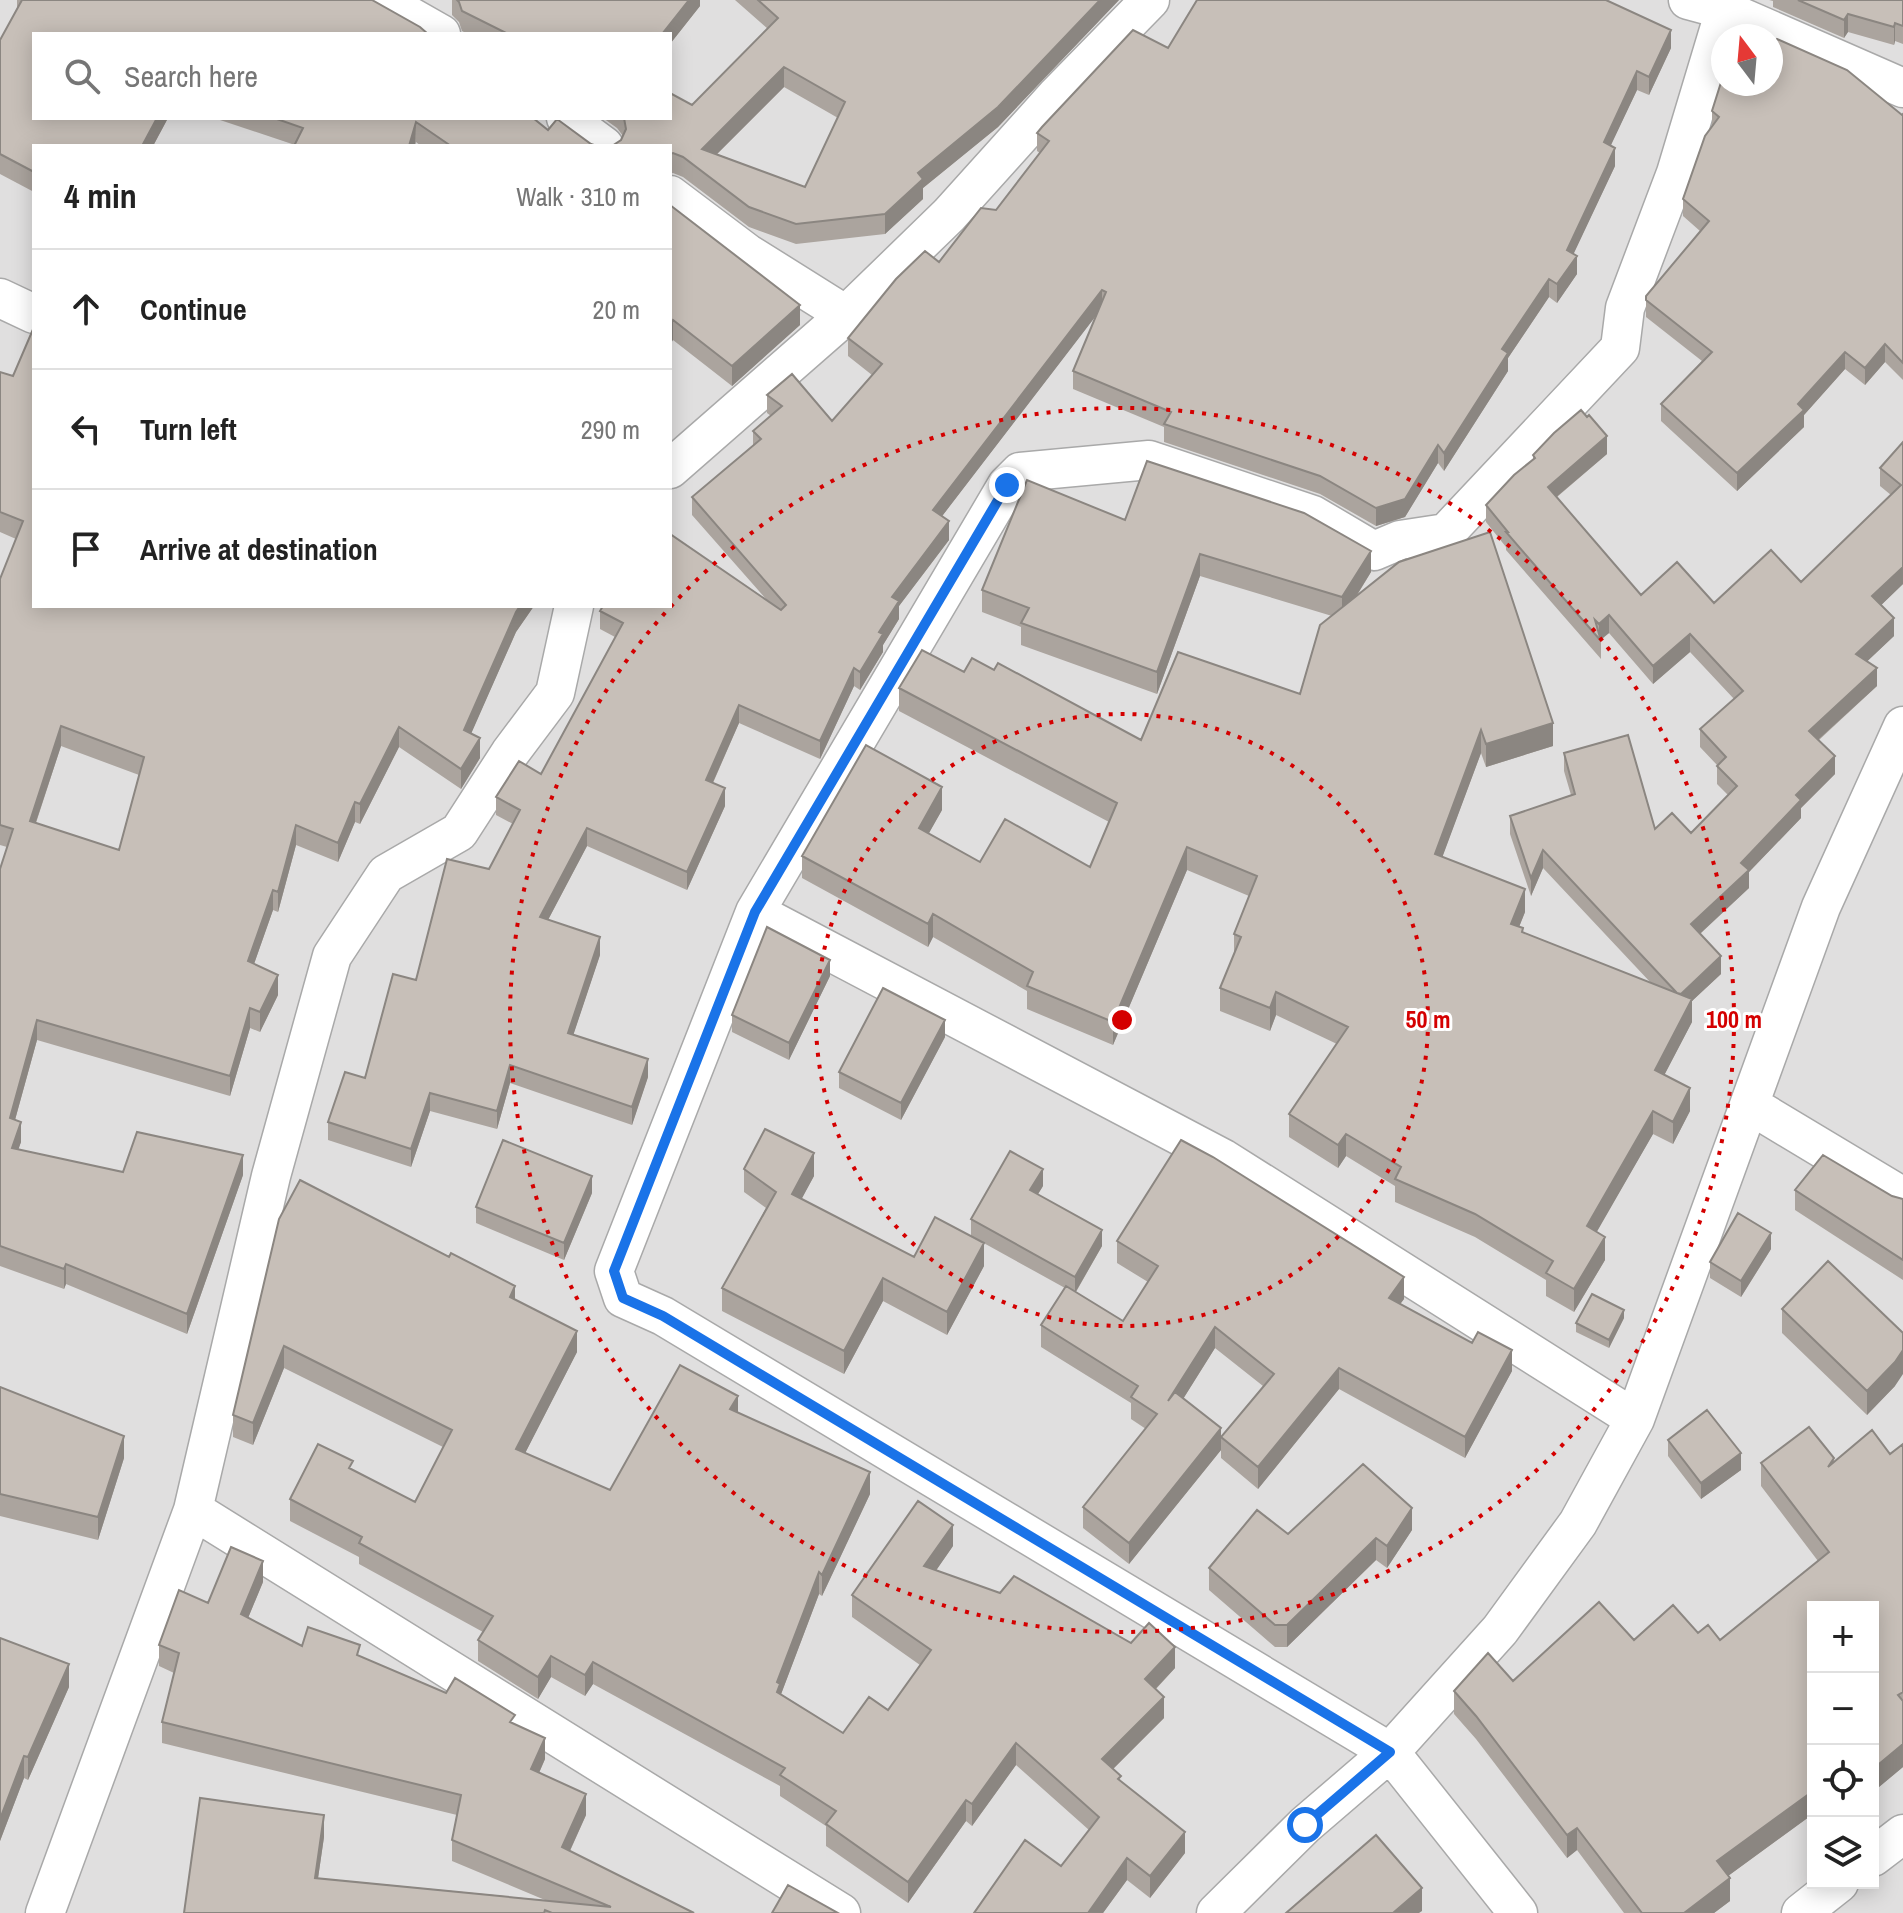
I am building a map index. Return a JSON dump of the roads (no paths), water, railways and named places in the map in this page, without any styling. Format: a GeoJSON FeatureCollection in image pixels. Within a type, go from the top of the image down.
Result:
{"type":"FeatureCollection","features":[{"type":"Feature","properties":{"kind":"street"},"geometry":{"type":"LineString","coordinates":[[381,0],[437,32]]}},
{"type":"Feature","properties":{"kind":"street"},"geometry":{"type":"LineString","coordinates":[[672,467],[846,315],[949,215],[1057,95],[1150,0]]}},
{"type":"Feature","properties":{"kind":"street"},"geometry":{"type":"LineString","coordinates":[[1688,0],[1725,10],[1903,88]]}},
{"type":"Feature","properties":{"kind":"street"},"geometry":{"type":"LineString","coordinates":[[1518,1913],[1390,1752],[663,1316],[623,1298],[614,1271],[755,912],[1007,485],[1020,472],[1149,460],[1313,515],[1374,551],[1400,540],[1446,533],[1620,348],[1625,308],[1676,173],[1725,10]]}},
{"type":"Feature","properties":{"kind":"street"},"geometry":{"type":"LineString","coordinates":[[569,120],[601,144]]}},
{"type":"Feature","properties":{"kind":"street"},"geometry":{"type":"LineString","coordinates":[[672,197],[747,253],[846,315]]}},
{"type":"Feature","properties":{"kind":"street"},"geometry":{"type":"LineString","coordinates":[[0,298],[32,313]]}},
{"type":"Feature","properties":{"kind":"street"},"geometry":{"type":"LineString","coordinates":[[45,1913],[193,1510],[271,1176],[332,956],[386,874],[459,832],[510,753],[555,693],[574,608]]}},
{"type":"Feature","properties":{"kind":"street"},"geometry":{"type":"LineString","coordinates":[[1216,1913],[1305,1825],[1390,1752],[1500,1630],[1578,1523],[1635,1419],[1821,907],[1903,726]]}},
{"type":"Feature","properties":{"kind":"street"},"geometry":{"type":"LineString","coordinates":[[755,912],[1224,1159],[1635,1419]]}},
{"type":"Feature","properties":{"kind":"street"},"geometry":{"type":"LineString","coordinates":[[1750,1105],[1903,1197]]}},
{"type":"Feature","properties":{"kind":"street"},"geometry":{"type":"LineString","coordinates":[[193,1510],[841,1913]]}},
{"type":"Feature","properties":{"kind":"street"},"geometry":{"type":"LineString","coordinates":[[1879,1852],[1903,1834]]}},
{"type":"Feature","properties":{"kind":"street"},"geometry":{"type":"LineString","coordinates":[[1801,1913],[1831,1889]]}}]}
